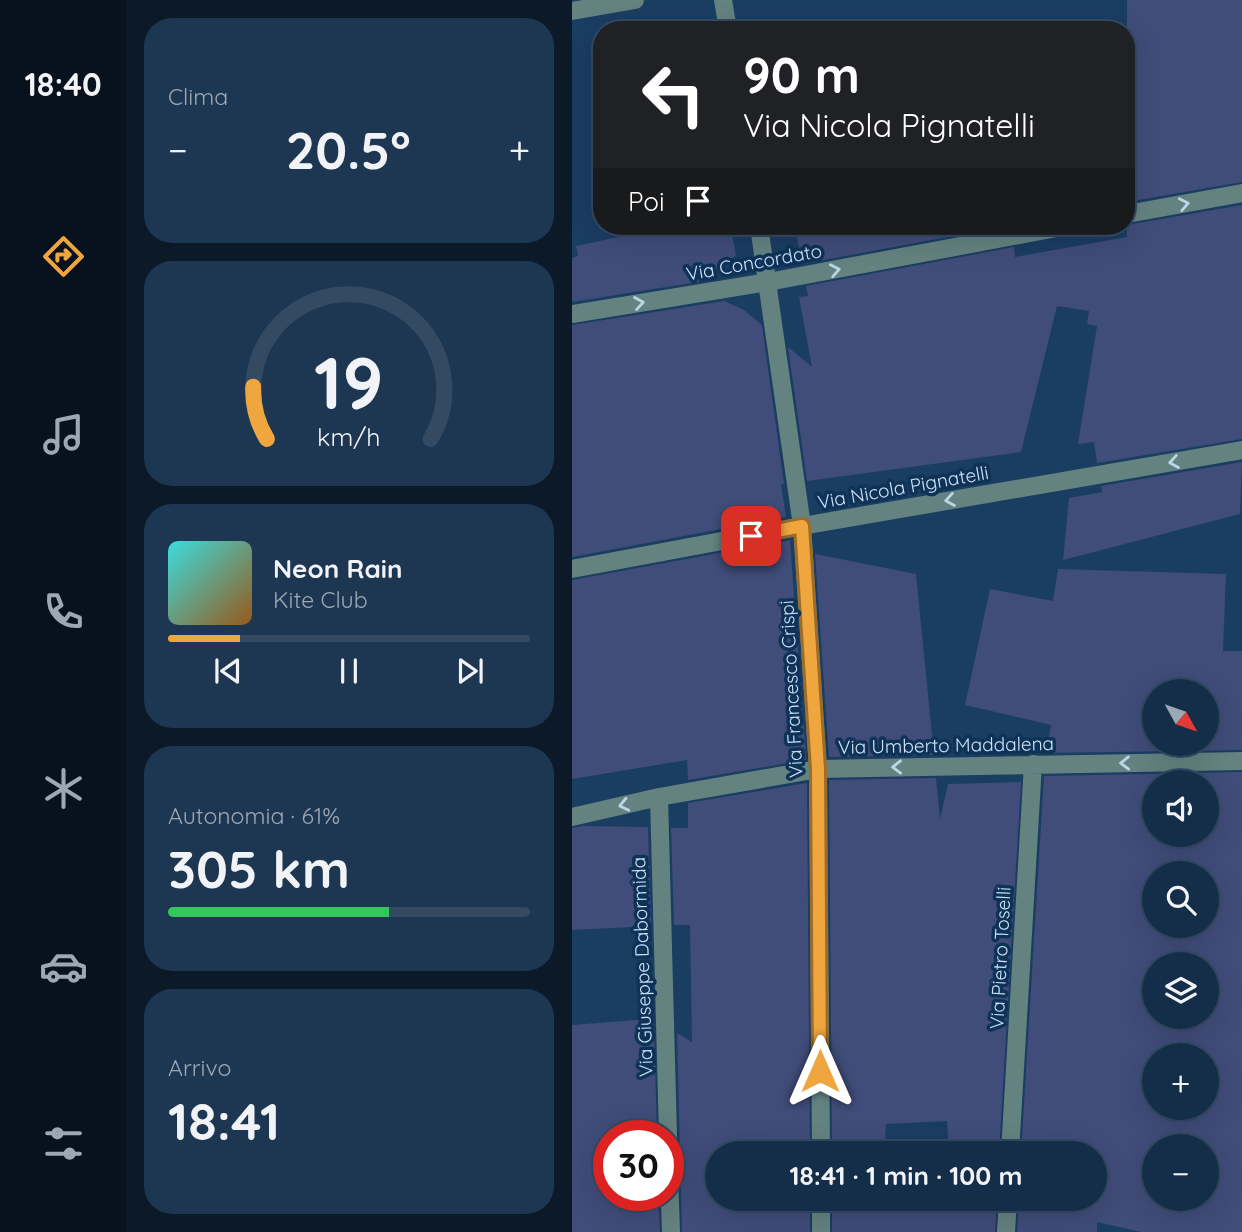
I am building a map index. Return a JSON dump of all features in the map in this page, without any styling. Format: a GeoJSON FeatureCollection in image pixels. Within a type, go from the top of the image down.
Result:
{"type":"FeatureCollection","features":[{"type":"Feature","properties":{"kind":"street"},"geometry":{"type":"LineString","coordinates":[[572,11],[634,0]]}},
{"type":"Feature","properties":{"kind":"street"},"geometry":{"type":"LineString","coordinates":[[723,0],[726,21]]}},
{"type":"Feature","properties":{"kind":"street"},"geometry":{"type":"LineString","coordinates":[[1135,213],[1242,193]]}},
{"type":"Feature","properties":{"kind":"street","name":"Via Francesco Crispi"},"geometry":{"type":"LineString","coordinates":[[760,235],[802,526],[818,769],[820,1141]]}},
{"type":"Feature","properties":{"kind":"street","name":"Via Concordato"},"geometry":{"type":"LineString","coordinates":[[572,314],[768,282],[1019,235]]}},
{"type":"Feature","properties":{"kind":"street","name":"Via Nicola Pignatelli"},"geometry":{"type":"LineString","coordinates":[[572,569],[802,526],[1242,450]]}},
{"type":"Feature","properties":{"kind":"street","name":"Via Umberto Maddalena"},"geometry":{"type":"LineString","coordinates":[[572,817],[659,797],[818,769],[1242,761]]}},
{"type":"Feature","properties":{"kind":"street","name":"Via Pietro Toselli"},"geometry":{"type":"LineString","coordinates":[[1011,1141],[1033,764]]}},
{"type":"Feature","properties":{"kind":"street","name":"Via Giuseppe Dabormida"},"geometry":{"type":"LineString","coordinates":[[659,797],[668,1120]]}},
{"type":"Feature","properties":{"kind":"street"},"geometry":{"type":"LineString","coordinates":[[670,1211],[671,1232]]}},
{"type":"Feature","properties":{"kind":"street"},"geometry":{"type":"LineString","coordinates":[[821,1211],[821,1232]]}},
{"type":"Feature","properties":{"kind":"street"},"geometry":{"type":"LineString","coordinates":[[1006,1232],[1007,1211]]}},
{"type":"Feature","properties":{"kind":"building"},"geometry":{"type":"Polygon","coordinates":[[[1127,0],[1242,0],[1242,182],[1135,201],[1135,21],[1127,21],[1127,0]]]}},
{"type":"Feature","properties":{"kind":"building"},"geometry":{"type":"Polygon","coordinates":[[[1242,205],[1242,439],[1097,463],[1094,442],[1078,444],[1097,326],[1087,324],[1089,311],[1057,306],[1021,452],[807,481],[788,347],[812,367],[799,297],[808,296],[806,286],[1014,247],[1015,257],[1127,237],[1135,235],[1135,224],[1242,205]]]}},
{"type":"Feature","properties":{"kind":"building"},"geometry":{"type":"Polygon","coordinates":[[[628,235],[732,235],[736,255],[698,282],[572,302],[572,258],[578,256],[576,246],[628,235]]]}},
{"type":"Feature","properties":{"kind":"building"},"geometry":{"type":"Polygon","coordinates":[[[797,235],[958,235],[802,264],[797,235]]]}},
{"type":"Feature","properties":{"kind":"building"},"geometry":{"type":"Polygon","coordinates":[[[724,301],[744,310],[762,325],[784,484],[781,484],[786,517],[572,557],[572,325],[724,301]]]}},
{"type":"Feature","properties":{"kind":"building"},"geometry":{"type":"Polygon","coordinates":[[[1242,462],[1240,514],[1063,560],[1069,498],[1102,492],[1101,486],[1242,462]]]}},
{"type":"Feature","properties":{"kind":"building"},"geometry":{"type":"Polygon","coordinates":[[[790,540],[806,760],[688,780],[687,760],[572,779],[572,580],[790,540]]]}},
{"type":"Feature","properties":{"kind":"building"},"geometry":{"type":"Polygon","coordinates":[[[815,554],[916,574],[934,755],[829,757],[815,554]]]}},
{"type":"Feature","properties":{"kind":"building"},"geometry":{"type":"Polygon","coordinates":[[[1058,569],[1226,574],[1223,651],[1242,651],[1242,750],[1220,750],[1220,679],[1142,679],[1142,752],[1046,753],[1051,725],[965,705],[990,589],[1053,601],[1058,569]]]}},
{"type":"Feature","properties":{"kind":"building"},"geometry":{"type":"Polygon","coordinates":[[[1219,772],[1242,772],[1242,1232],[1141,1232],[1097,1222],[1097,1232],[1017,1232],[1018,1211],[1107,1211],[1107,1141],[1022,1141],[1044,776],[1142,774],[1142,847],[1219,847],[1219,772]]]}},
{"type":"Feature","properties":{"kind":"building"},"geometry":{"type":"Polygon","coordinates":[[[936,778],[940,819],[948,784],[1021,782],[1000,1141],[948,1141],[947,1121],[886,1124],[885,1141],[832,1141],[829,780],[936,778]]]}},
{"type":"Feature","properties":{"kind":"building"},"geometry":{"type":"Polygon","coordinates":[[[807,783],[810,1141],[705,1141],[705,1211],[810,1211],[810,1232],[682,1232],[684,1120],[679,1120],[677,1033],[692,1042],[690,925],[674,925],[671,828],[688,828],[688,803],[807,783]]]}},
{"type":"Feature","properties":{"kind":"building"},"geometry":{"type":"Polygon","coordinates":[[[648,827],[651,926],[572,930],[572,828],[648,827]]]}},
{"type":"Feature","properties":{"kind":"building"},"geometry":{"type":"Polygon","coordinates":[[[650,1019],[654,1021],[657,1120],[593,1120],[593,1211],[659,1211],[660,1232],[572,1232],[572,1025],[650,1019]]]}},
{"type":"Feature","properties":{"kind":"building"},"geometry":{"type":"Polygon","coordinates":[[[832,1211],[996,1211],[995,1232],[832,1232],[832,1211]]]}},
{"type":"Feature","properties":{"kind":"route"},"geometry":{"type":"LineString","coordinates":[[751,536],[802,526],[818,769],[820,1071]]}}]}
